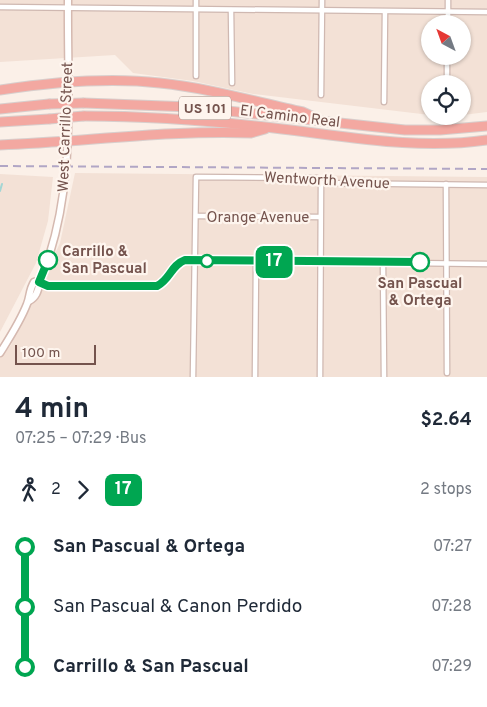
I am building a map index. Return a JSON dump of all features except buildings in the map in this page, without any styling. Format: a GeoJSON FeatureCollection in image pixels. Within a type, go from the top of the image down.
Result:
{"type":"FeatureCollection","features":[{"type":"Feature","properties":{"kind":"highway"},"geometry":{"type":"LineString","coordinates":[[0,90],[67,81],[129,80],[176,85],[303,112],[325,122]]}},
{"type":"Feature","properties":{"kind":"highway","name":"El Camino Real"},"geometry":{"type":"LineString","coordinates":[[0,110],[48,104],[84,103],[191,107],[325,122],[422,130],[487,126]]}},
{"type":"Feature","properties":{"kind":"highway","name":"El Camino Real"},"geometry":{"type":"LineString","coordinates":[[0,122],[84,116],[196,119],[398,143],[441,144],[487,140]]}},
{"type":"Feature","properties":{"kind":"highway"},"geometry":{"type":"LineString","coordinates":[[0,144],[68,143],[161,133],[251,133],[270,128]]}},
{"type":"Feature","properties":{"kind":"main road","name":"West Carrillo Street"},"geometry":{"type":"LineString","coordinates":[[0,353],[20,322],[29,301],[28,295],[34,282],[39,282],[51,251],[62,206],[68,143],[68,0]]}},
{"type":"Feature","properties":{"kind":"street"},"geometry":{"type":"LineString","coordinates":[[196,0],[196,76]]}},
{"type":"Feature","properties":{"kind":"street"},"geometry":{"type":"LineString","coordinates":[[321,95],[323,87],[322,0]]}},
{"type":"Feature","properties":{"kind":"street"},"geometry":{"type":"LineString","coordinates":[[448,0],[448,12]]}},
{"type":"Feature","properties":{"kind":"street"},"geometry":{"type":"LineString","coordinates":[[0,7],[487,12]]}},
{"type":"Feature","properties":{"kind":"street"},"geometry":{"type":"LineString","coordinates":[[231,10],[232,83]]}},
{"type":"Feature","properties":{"kind":"street"},"geometry":{"type":"LineString","coordinates":[[384,102],[385,12]]}},
{"type":"Feature","properties":{"kind":"street","name":"Wentworth Avenue"},"geometry":{"type":"LineString","coordinates":[[196,216],[196,177],[291,177],[317,178],[321,183],[487,185]]}},
{"type":"Feature","properties":{"kind":"street"},"geometry":{"type":"LineString","coordinates":[[320,377],[321,183]]}},
{"type":"Feature","properties":{"kind":"street"},"geometry":{"type":"LineString","coordinates":[[446,184],[448,223],[446,263],[447,373]]}},
{"type":"Feature","properties":{"kind":"street"},"geometry":{"type":"LineString","coordinates":[[193,377],[196,216]]}},
{"type":"Feature","properties":{"kind":"street","name":"Orange Avenue"},"geometry":{"type":"LineString","coordinates":[[196,216],[320,217]]}},
{"type":"Feature","properties":{"kind":"street"},"geometry":{"type":"LineString","coordinates":[[39,282],[48,286],[151,286],[162,283],[179,262],[194,261],[487,264]]}},
{"type":"Feature","properties":{"kind":"street"},"geometry":{"type":"LineString","coordinates":[[255,377],[256,262]]}},
{"type":"Feature","properties":{"kind":"street"},"geometry":{"type":"LineString","coordinates":[[383,262],[384,377]]}},
{"type":"Feature","properties":{"kind":"shaded area"},"geometry":{"type":"Polygon","coordinates":[[[0,0],[487,0],[487,112],[471,114],[471,75],[421,75],[421,114],[253,94],[193,81],[133,73],[115,55],[0,62],[0,0]]]}},
{"type":"Feature","properties":{"kind":"shaded area"},"geometry":{"type":"Polygon","coordinates":[[[75,173],[487,177],[487,377],[0,377],[0,358],[11,345],[60,243],[75,173]]]}},
{"type":"Feature","properties":{"kind":"shaded area"},"geometry":{"type":"Polygon","coordinates":[[[0,174],[53,177],[48,221],[36,263],[0,332],[0,174]]]}},
{"type":"Feature","properties":{"kind":"waterway"},"geometry":{"type":"LineString","coordinates":[[0,191],[2,184]]}},
{"type":"Feature","properties":{"kind":"railway"},"geometry":{"type":"LineString","coordinates":[[0,166],[487,169]]}},
{"type":"Feature","properties":{"kind":"bus line","name":"17"},"geometry":{"type":"LineString","coordinates":[[48,260],[39,282],[46,286],[157,286],[167,279],[174,266],[185,260],[420,262]]}},
{"type":"Feature","properties":{"kind":"place","name":"Carrillo & San Pascual"},"geometry":{"type":"Point","coordinates":[48,260]}},
{"type":"Feature","properties":{"kind":"place","name":"San Pascual & Ortega"},"geometry":{"type":"Point","coordinates":[420,262]}}]}
